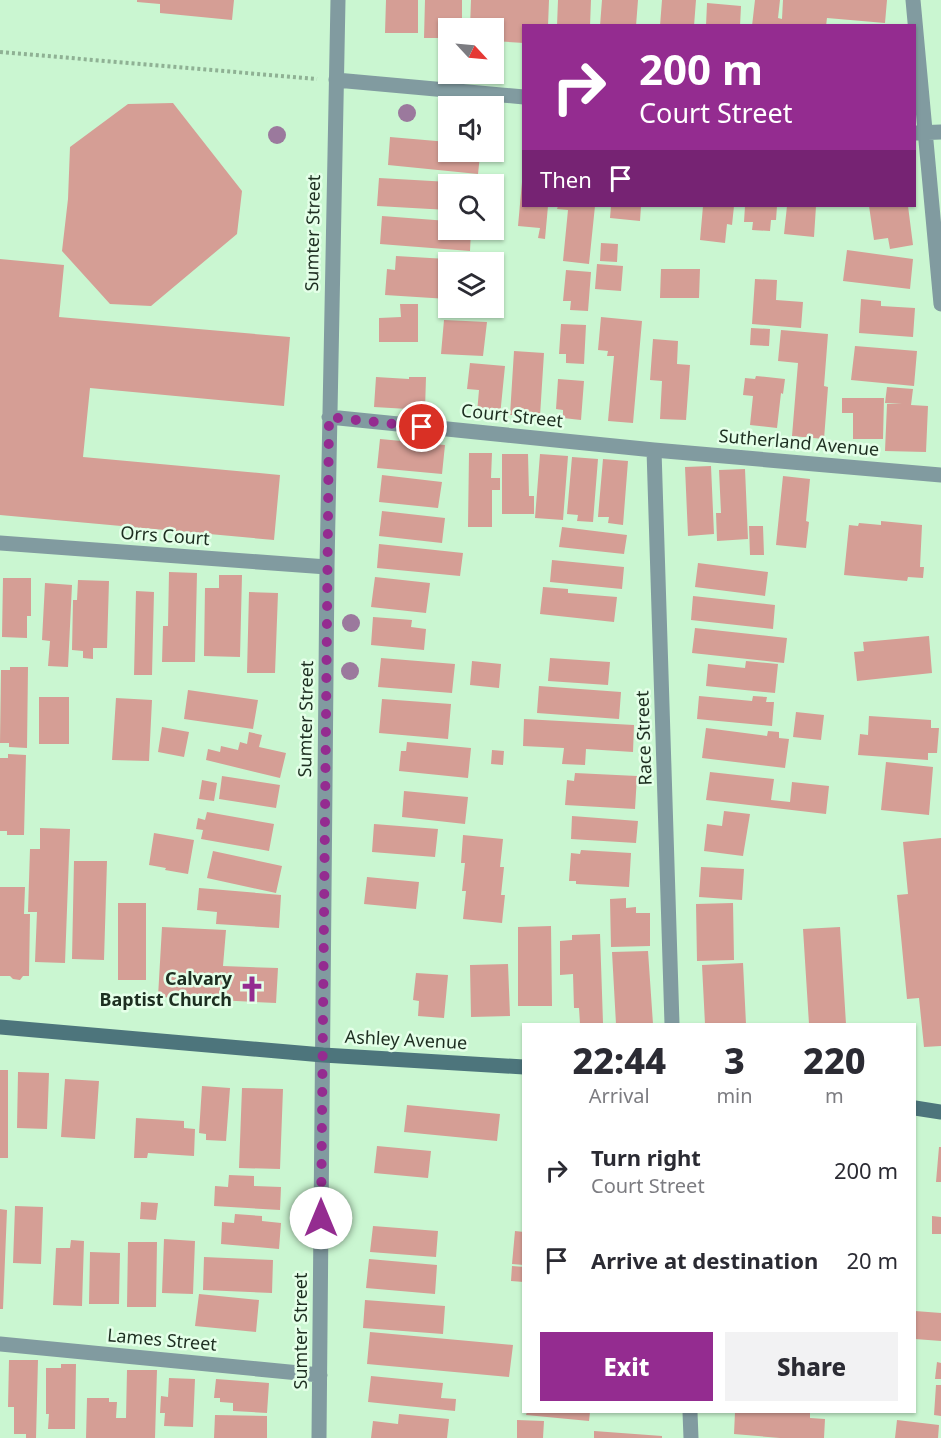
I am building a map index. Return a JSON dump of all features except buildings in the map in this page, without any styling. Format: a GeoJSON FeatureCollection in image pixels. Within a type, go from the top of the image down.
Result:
{"type":"FeatureCollection","features":[{"type":"Feature","properties":{"kind":"street","name":"Sumter Street"},"geometry":{"type":"LineString","coordinates":[[319,1438],[327,567],[338,0]]}},
{"type":"Feature","properties":{"kind":"street"},"geometry":{"type":"LineString","coordinates":[[913,0],[914,24]]}},
{"type":"Feature","properties":{"kind":"street"},"geometry":{"type":"LineString","coordinates":[[916,57],[920,133],[941,304]]}},
{"type":"Feature","properties":{"kind":"street"},"geometry":{"type":"LineString","coordinates":[[336,80],[522,97]]}},
{"type":"Feature","properties":{"kind":"street"},"geometry":{"type":"LineString","coordinates":[[920,133],[941,132]]}},
{"type":"Feature","properties":{"kind":"street","name":"Court Street"},"geometry":{"type":"LineString","coordinates":[[329,417],[654,450]]}},
{"type":"Feature","properties":{"kind":"street","name":"Sutherland Avenue"},"geometry":{"type":"LineString","coordinates":[[654,450],[941,475]]}},
{"type":"Feature","properties":{"kind":"street","name":"Race Street"},"geometry":{"type":"LineString","coordinates":[[654,450],[672,1023]]}},
{"type":"Feature","properties":{"kind":"street","name":"Orrs Court"},"geometry":{"type":"LineString","coordinates":[[0,543],[327,567]]}},
{"type":"Feature","properties":{"kind":"street","name":"Ashley Avenue"},"geometry":{"type":"LineString","coordinates":[[0,1027],[323,1055],[522,1067]]}},
{"type":"Feature","properties":{"kind":"street"},"geometry":{"type":"LineString","coordinates":[[916,1108],[941,1112]]}},
{"type":"Feature","properties":{"kind":"street","name":"Lames Street"},"geometry":{"type":"LineString","coordinates":[[0,1344],[320,1375]]}},
{"type":"Feature","properties":{"kind":"street"},"geometry":{"type":"LineString","coordinates":[[690,1413],[691,1438]]}},
{"type":"Feature","properties":{"kind":"path"},"geometry":{"type":"LineString","coordinates":[[0,52],[336,80]]}},
{"type":"Feature","properties":{"kind":"place","name":"Calvary Baptist Church"},"geometry":{"type":"Point","coordinates":[252,989]}},
{"type":"Feature","properties":{"kind":"route"},"geometry":{"type":"LineString","coordinates":[[321,1218],[329,417],[422,427]]}}]}
